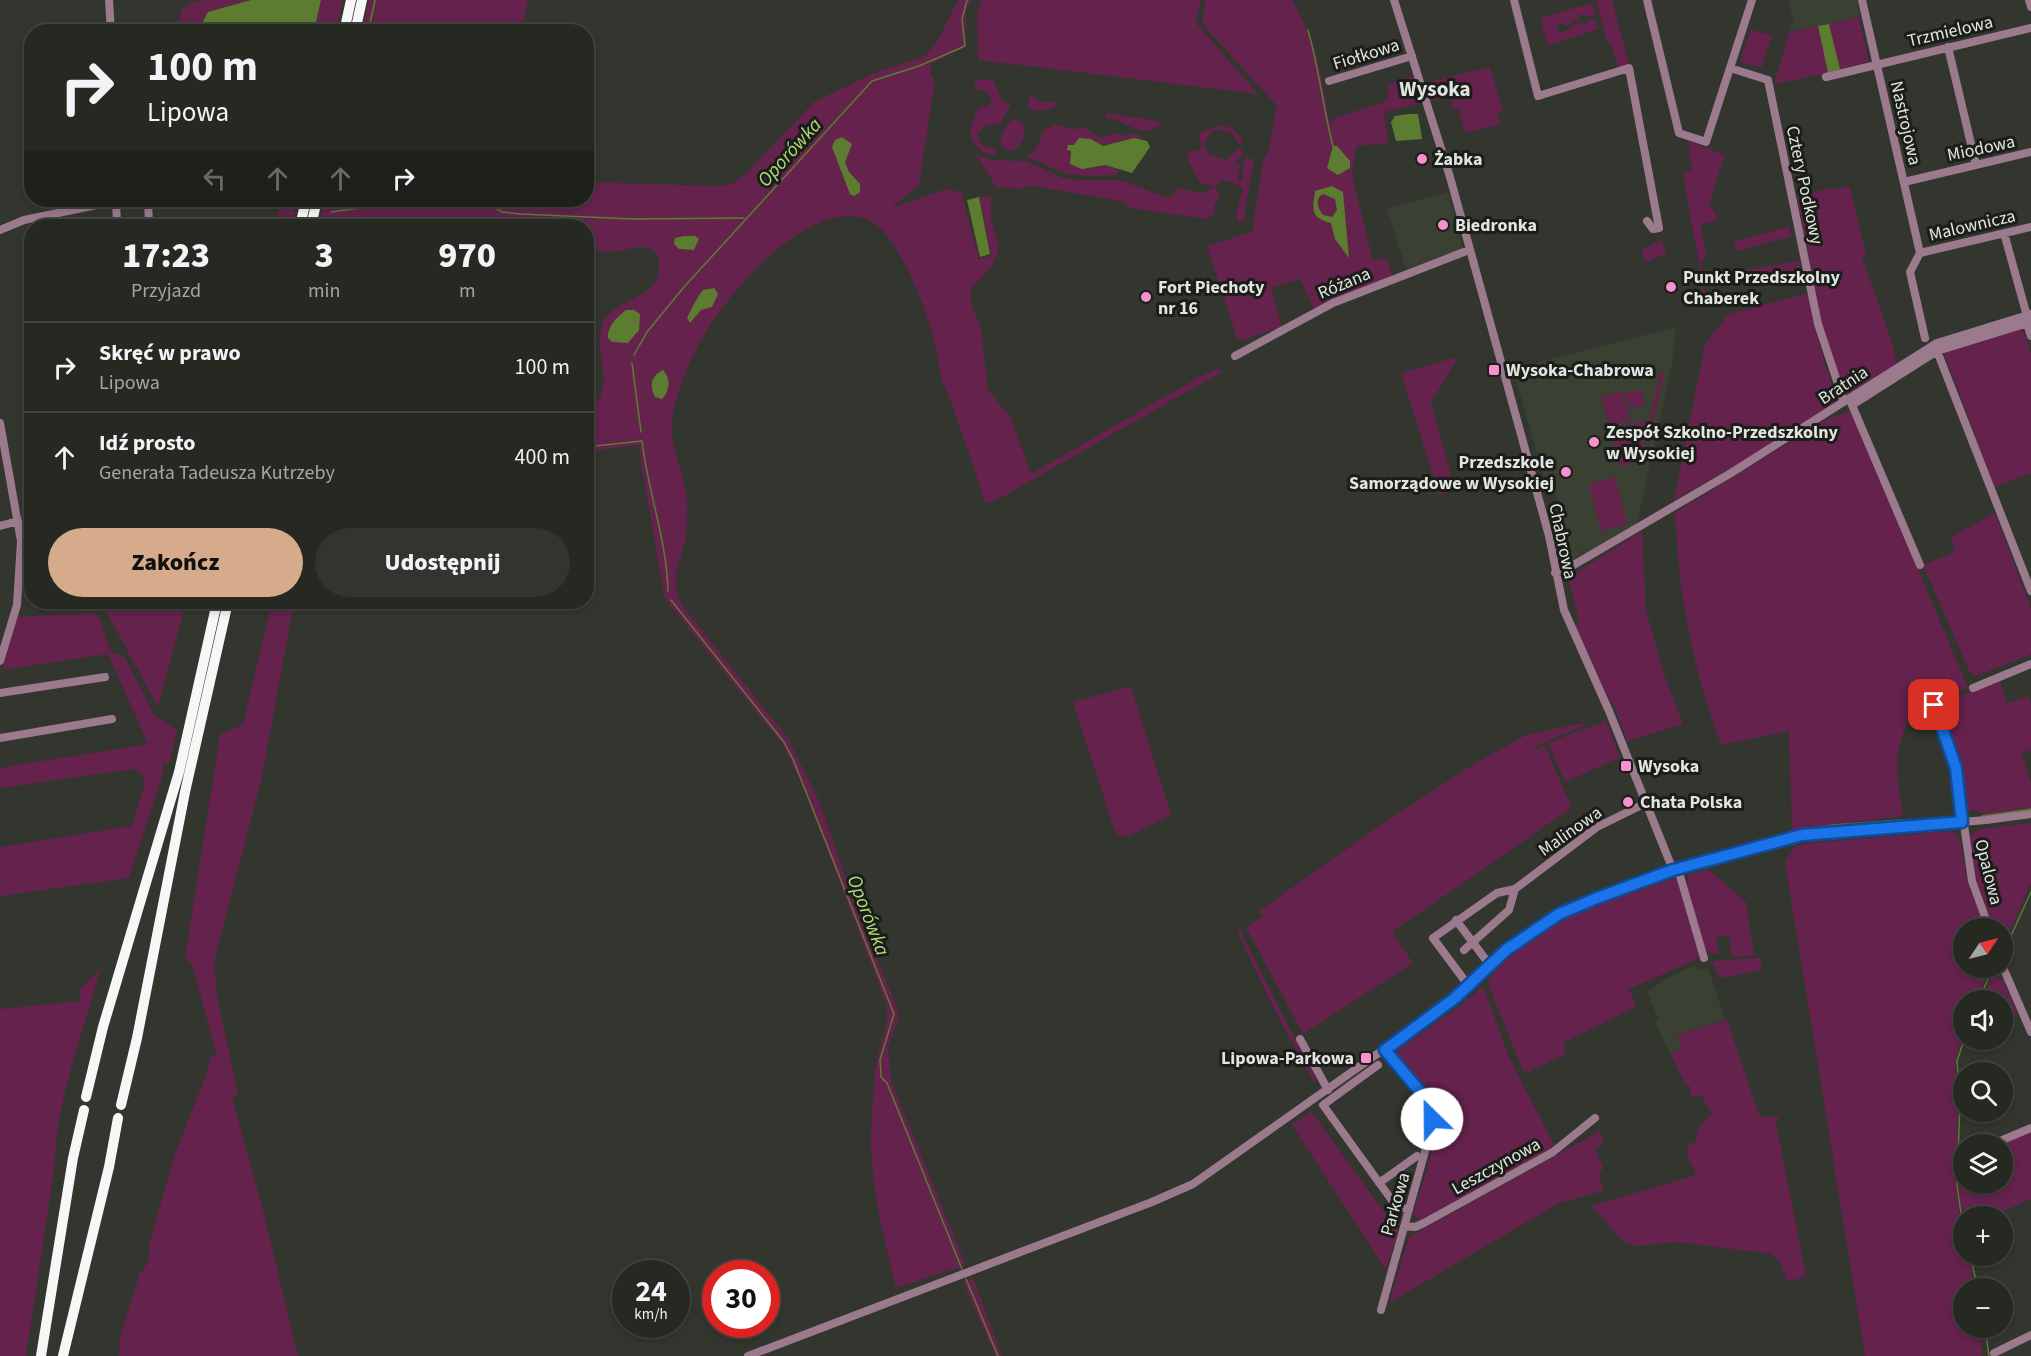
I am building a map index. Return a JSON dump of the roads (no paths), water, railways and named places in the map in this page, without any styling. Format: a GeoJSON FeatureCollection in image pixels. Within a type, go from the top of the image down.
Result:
{"type":"FeatureCollection","features":[{"type":"Feature","properties":{"kind":"highway"},"geometry":{"type":"LineString","coordinates":[[346,24],[351,0]]}},
{"type":"Feature","properties":{"kind":"highway"},"geometry":{"type":"LineString","coordinates":[[357,24],[362,0]]}},
{"type":"Feature","properties":{"kind":"highway"},"geometry":{"type":"LineString","coordinates":[[121,1105],[137,1038],[216,609]]}},
{"type":"Feature","properties":{"kind":"highway"},"geometry":{"type":"LineString","coordinates":[[86,1097],[103,1027],[190,747],[226,609]]}},
{"type":"Feature","properties":{"kind":"highway"},"geometry":{"type":"LineString","coordinates":[[41,1356],[73,1158],[84,1110]]}},
{"type":"Feature","properties":{"kind":"highway"},"geometry":{"type":"LineString","coordinates":[[63,1356],[109,1167],[118,1118]]}},
{"type":"Feature","properties":{"kind":"street"},"geometry":{"type":"LineString","coordinates":[[110,0],[111,24]]}},
{"type":"Feature","properties":{"kind":"street","name":"Chabrowa"},"geometry":{"type":"LineString","coordinates":[[1394,0],[1450,177],[1549,536],[1555,573],[1569,625],[1602,694],[1646,803],[1676,869],[1704,958]]}},
{"type":"Feature","properties":{"kind":"street"},"geometry":{"type":"LineString","coordinates":[[1514,0],[1538,96],[1629,68],[1659,228],[1653,229],[1647,221]]}},
{"type":"Feature","properties":{"kind":"street"},"geometry":{"type":"LineString","coordinates":[[1647,0],[1679,132],[1706,142],[1752,0]]}},
{"type":"Feature","properties":{"kind":"street","name":"Nastrojowa"},"geometry":{"type":"LineString","coordinates":[[1862,0],[1920,253]]}},
{"type":"Feature","properties":{"kind":"street"},"geometry":{"type":"LineString","coordinates":[[2029,0],[2031,7]]}},
{"type":"Feature","properties":{"kind":"street","name":"Trzmielowa"},"geometry":{"type":"LineString","coordinates":[[1826,77],[2031,28]]}},
{"type":"Feature","properties":{"kind":"street"},"geometry":{"type":"LineString","coordinates":[[1948,47],[1976,165]]}},
{"type":"Feature","properties":{"kind":"street","name":"Fiołkowa"},"geometry":{"type":"LineString","coordinates":[[1329,81],[1412,56]]}},
{"type":"Feature","properties":{"kind":"street","name":"Cztery Podkowy"},"geometry":{"type":"LineString","coordinates":[[1730,68],[1768,80],[1818,324],[1848,404]]}},
{"type":"Feature","properties":{"kind":"street","name":"Miodowa"},"geometry":{"type":"LineString","coordinates":[[1904,182],[2031,152]]}},
{"type":"Feature","properties":{"kind":"street"},"geometry":{"type":"LineString","coordinates":[[29,219],[84,207]]}},
{"type":"Feature","properties":{"kind":"street"},"geometry":{"type":"LineString","coordinates":[[0,230],[24,220]]}},
{"type":"Feature","properties":{"kind":"street","name":"Malownicza"},"geometry":{"type":"LineString","coordinates":[[1920,253],[2031,227]]}},
{"type":"Feature","properties":{"kind":"street"},"geometry":{"type":"LineString","coordinates":[[2004,233],[2029,319],[2031,336]]}},
{"type":"Feature","properties":{"kind":"street","name":"Różana"},"geometry":{"type":"LineString","coordinates":[[1235,356],[1333,303],[1469,250]]}},
{"type":"Feature","properties":{"kind":"street"},"geometry":{"type":"LineString","coordinates":[[1920,253],[1910,272],[1925,338]]}},
{"type":"Feature","properties":{"kind":"street"},"geometry":{"type":"LineString","coordinates":[[1920,566],[1848,404],[1937,351],[2029,319]]}},
{"type":"Feature","properties":{"kind":"street","name":"Bratnia"},"geometry":{"type":"LineString","coordinates":[[1555,573],[1565,570],[1848,404],[1937,343],[2029,319]]}},
{"type":"Feature","properties":{"kind":"street"},"geometry":{"type":"LineString","coordinates":[[1937,351],[2031,591]]}},
{"type":"Feature","properties":{"kind":"street"},"geometry":{"type":"LineString","coordinates":[[0,428],[3,454],[19,524],[19,592],[0,661]]}},
{"type":"Feature","properties":{"kind":"street"},"geometry":{"type":"LineString","coordinates":[[0,526],[19,524],[24,529]]}},
{"type":"Feature","properties":{"kind":"street"},"geometry":{"type":"LineString","coordinates":[[1973,688],[2031,664]]}},
{"type":"Feature","properties":{"kind":"street"},"geometry":{"type":"LineString","coordinates":[[0,693],[105,677]]}},
{"type":"Feature","properties":{"kind":"street","name":"Opalowa"},"geometry":{"type":"LineString","coordinates":[[1933,703],[1956,768],[1972,881],[1985,918]]}},
{"type":"Feature","properties":{"kind":"street"},"geometry":{"type":"LineString","coordinates":[[0,738],[112,719]]}},
{"type":"Feature","properties":{"kind":"street","name":"Malinowa"},"geometry":{"type":"LineString","coordinates":[[1468,985],[1433,938],[1497,893],[1515,889],[1597,827],[1646,803]]}},
{"type":"Feature","properties":{"kind":"street"},"geometry":{"type":"LineString","coordinates":[[748,1356],[1181,1190],[1326,1092],[1448,1004],[1489,964],[1559,914],[1676,869],[1802,835],[2031,814]]}},
{"type":"Feature","properties":{"kind":"street","name":"Malinowa"},"geometry":{"type":"LineString","coordinates":[[1464,950],[1509,910],[1515,889]]}},
{"type":"Feature","properties":{"kind":"street"},"geometry":{"type":"LineString","coordinates":[[1456,920],[1489,964]]}},
{"type":"Feature","properties":{"kind":"street"},"geometry":{"type":"LineString","coordinates":[[2008,978],[2031,1032]]}},
{"type":"Feature","properties":{"kind":"street"},"geometry":{"type":"LineString","coordinates":[[1300,1039],[1326,1092]]}},
{"type":"Feature","properties":{"kind":"street","name":"Parkowa"},"geometry":{"type":"LineString","coordinates":[[1382,1311],[1430,1136],[1432,1119],[1423,1095],[1385,1050]]}},
{"type":"Feature","properties":{"kind":"street"},"geometry":{"type":"LineString","coordinates":[[1378,1065],[1323,1105],[1396,1206],[1409,1210]]}},
{"type":"Feature","properties":{"kind":"street","name":"Leszczynowa"},"geometry":{"type":"LineString","coordinates":[[1405,1226],[1415,1227],[1424,1223],[1554,1152],[1595,1118]]}},
{"type":"Feature","properties":{"kind":"street"},"geometry":{"type":"LineString","coordinates":[[2013,1136],[2031,1128]]}},
{"type":"Feature","properties":{"kind":"street"},"geometry":{"type":"LineString","coordinates":[[1379,1183],[1416,1156]]}},
{"type":"Feature","properties":{"kind":"street"},"geometry":{"type":"LineString","coordinates":[[1994,1353],[2031,1335]]}},
{"type":"Feature","properties":{"kind":"waterway"},"geometry":{"type":"LineString","coordinates":[[370,24],[375,0]]}},
{"type":"Feature","properties":{"kind":"waterway","name":"Oporówka"},"geometry":{"type":"LineString","coordinates":[[634,355],[647,332],[684,287],[872,81],[919,66],[965,46],[962,19],[967,0]]}},
{"type":"Feature","properties":{"kind":"waterway"},"geometry":{"type":"LineString","coordinates":[[1308,30],[1333,146]]}},
{"type":"Feature","properties":{"kind":"waterway"},"geometry":{"type":"LineString","coordinates":[[331,212],[368,207]]}},
{"type":"Feature","properties":{"kind":"waterway"},"geometry":{"type":"LineString","coordinates":[[494,207],[502,212],[521,214],[632,219],[744,218]]}},
{"type":"Feature","properties":{"kind":"waterway","name":"Oporówka"},"geometry":{"type":"LineString","coordinates":[[632,363],[641,432]]}},
{"type":"Feature","properties":{"kind":"waterway","name":"Oporówka"},"geometry":{"type":"LineString","coordinates":[[594,446],[642,441],[661,535],[668,591]]}},
{"type":"Feature","properties":{"kind":"waterway","name":"Oporówka"},"geometry":{"type":"LineString","coordinates":[[671,600],[784,742],[793,759],[894,1014],[880,1060],[881,1077],[887,1083],[962,1269]]}},
{"type":"Feature","properties":{"kind":"waterway"},"geometry":{"type":"LineString","coordinates":[[1982,816],[2031,809]]}},
{"type":"Feature","properties":{"kind":"waterway"},"geometry":{"type":"LineString","coordinates":[[1911,820],[1942,818]]}},
{"type":"Feature","properties":{"kind":"waterway"},"geometry":{"type":"LineString","coordinates":[[1781,834],[1833,825],[1901,820]]}},
{"type":"Feature","properties":{"kind":"waterway"},"geometry":{"type":"LineString","coordinates":[[2013,931],[2031,892]]}},
{"type":"Feature","properties":{"kind":"waterway"},"geometry":{"type":"LineString","coordinates":[[1983,990],[1988,978]]}},
{"type":"Feature","properties":{"kind":"waterway"},"geometry":{"type":"LineString","coordinates":[[1960,1206],[1957,1186],[1960,1100],[1957,1061],[1961,1050]]}},
{"type":"Feature","properties":{"kind":"waterway"},"geometry":{"type":"LineString","coordinates":[[1972,1266],[1976,1278]]}},
{"type":"Feature","properties":{"kind":"waterway","name":"Oporówka"},"geometry":{"type":"LineString","coordinates":[[966,1279],[998,1356]]}},
{"type":"Feature","properties":{"kind":"waterway"},"geometry":{"type":"LineString","coordinates":[[1986,1338],[1989,1356]]}},
{"type":"Feature","properties":{"kind":"place","name":"Żabka"},"geometry":{"type":"Point","coordinates":[1422,159]}},
{"type":"Feature","properties":{"kind":"place","name":"Biedronka"},"geometry":{"type":"Point","coordinates":[1443,225]}},
{"type":"Feature","properties":{"kind":"place","name":"Punkt Przedszkolny Chaberek"},"geometry":{"type":"Point","coordinates":[1671,287]}},
{"type":"Feature","properties":{"kind":"place","name":"Fort Piechoty nr 16"},"geometry":{"type":"Point","coordinates":[1146,297]}},
{"type":"Feature","properties":{"kind":"place","name":"Wysoka-Chabrowa"},"geometry":{"type":"Point","coordinates":[1494,370]}},
{"type":"Feature","properties":{"kind":"place","name":"Zespół Szkolno-Przedszkolny w Wysokiej"},"geometry":{"type":"Point","coordinates":[1594,442]}},
{"type":"Feature","properties":{"kind":"place","name":"Przedszkole Samorządowe w Wysokiej"},"geometry":{"type":"Point","coordinates":[1566,472]}},
{"type":"Feature","properties":{"kind":"place","name":"Wysoka"},"geometry":{"type":"Point","coordinates":[1626,766]}},
{"type":"Feature","properties":{"kind":"place","name":"Chata Polska"},"geometry":{"type":"Point","coordinates":[1628,802]}},
{"type":"Feature","properties":{"kind":"place","name":"Lipowa-Parkowa"},"geometry":{"type":"Point","coordinates":[1366,1058]}},
{"type":"Feature","properties":{"kind":"district","name":"Wysoka"},"geometry":{"type":"Point","coordinates":[1435,89]}}]}
